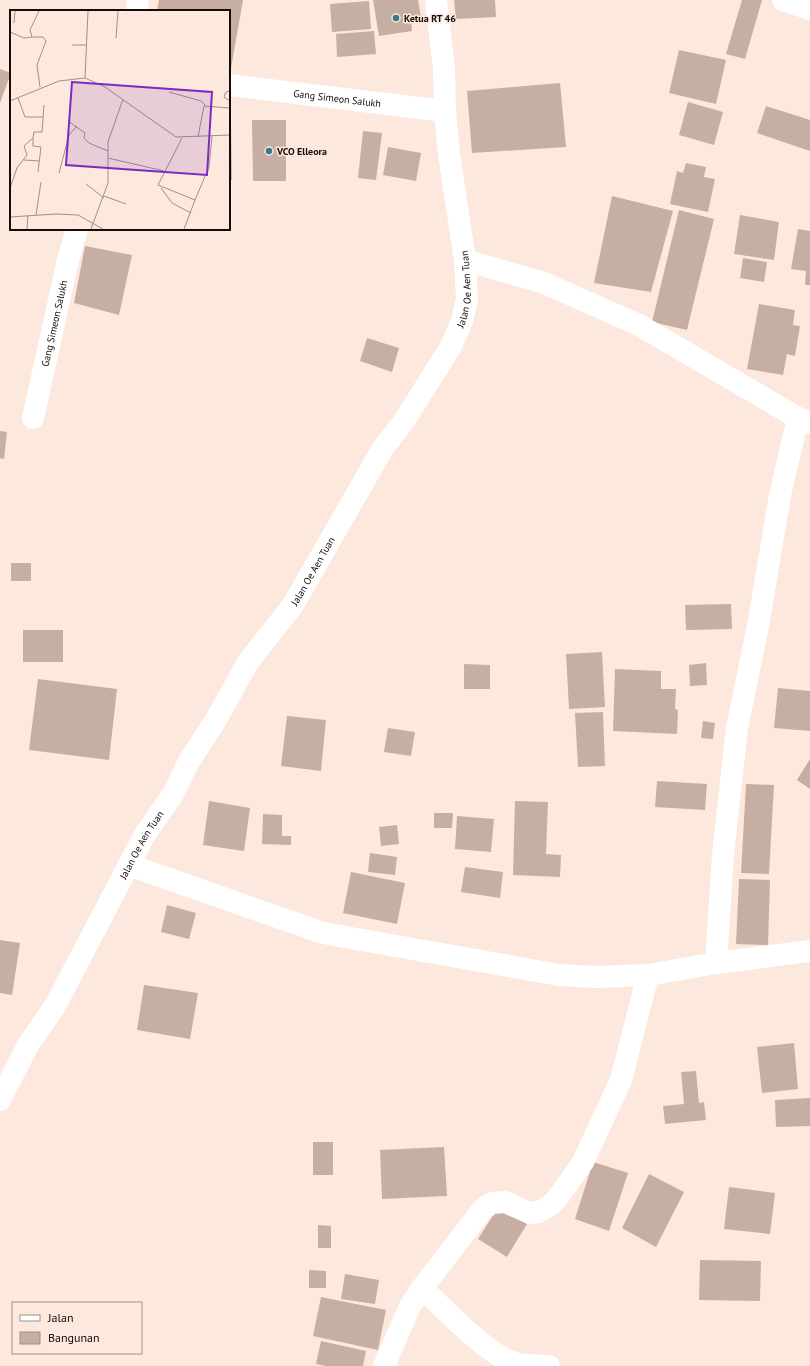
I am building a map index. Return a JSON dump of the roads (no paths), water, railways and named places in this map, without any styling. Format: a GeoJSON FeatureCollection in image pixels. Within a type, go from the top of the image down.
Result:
{"type":"FeatureCollection","features":[{"type":"Feature","properties":{"kind":"street"},"geometry":{"type":"LineString","coordinates":[[136,10],[138,0]]}},
{"type":"Feature","properties":{"kind":"street","name":"Jalan Oe Aen Tuan"},"geometry":{"type":"LineString","coordinates":[[0,1100],[28,1045],[55,1006],[144,836],[173,794],[188,763],[217,718],[248,662],[293,605],[383,448],[404,421],[450,348],[462,321],[467,299],[465,260],[459,208],[449,154],[445,111],[444,69],[436,0]]}},
{"type":"Feature","properties":{"kind":"street"},"geometry":{"type":"LineString","coordinates":[[783,0],[810,9]]}},
{"type":"Feature","properties":{"kind":"street","name":"Gang Simeon Salukh"},"geometry":{"type":"LineString","coordinates":[[230,85],[445,111]]}},
{"type":"Feature","properties":{"kind":"street","name":"Gang Simeon Salukh"},"geometry":{"type":"LineString","coordinates":[[33,418],[68,260],[77,230]]}},
{"type":"Feature","properties":{"kind":"street"},"geometry":{"type":"LineString","coordinates":[[465,260],[544,283],[639,325],[804,420],[780,495],[758,626],[737,728],[723,855],[716,963]]}},
{"type":"Feature","properties":{"kind":"street"},"geometry":{"type":"LineString","coordinates":[[129,865],[323,933],[559,975],[596,977],[648,975],[716,963],[810,951]]}},
{"type":"Feature","properties":{"kind":"street"},"geometry":{"type":"LineString","coordinates":[[384,1366],[410,1306],[422,1288],[483,1209],[492,1203],[510,1203],[530,1213],[538,1212],[552,1204],[583,1162],[621,1080],[648,975]]}},
{"type":"Feature","properties":{"kind":"street"},"geometry":{"type":"LineString","coordinates":[[422,1288],[482,1343],[501,1357],[516,1363],[549,1366]]}},
{"type":"Feature","properties":{"kind":"place","name":"Ketua RT 46"},"geometry":{"type":"Point","coordinates":[396,18]}},
{"type":"Feature","properties":{"kind":"place","name":"VCO Elleora"},"geometry":{"type":"Point","coordinates":[269,151]}}]}
